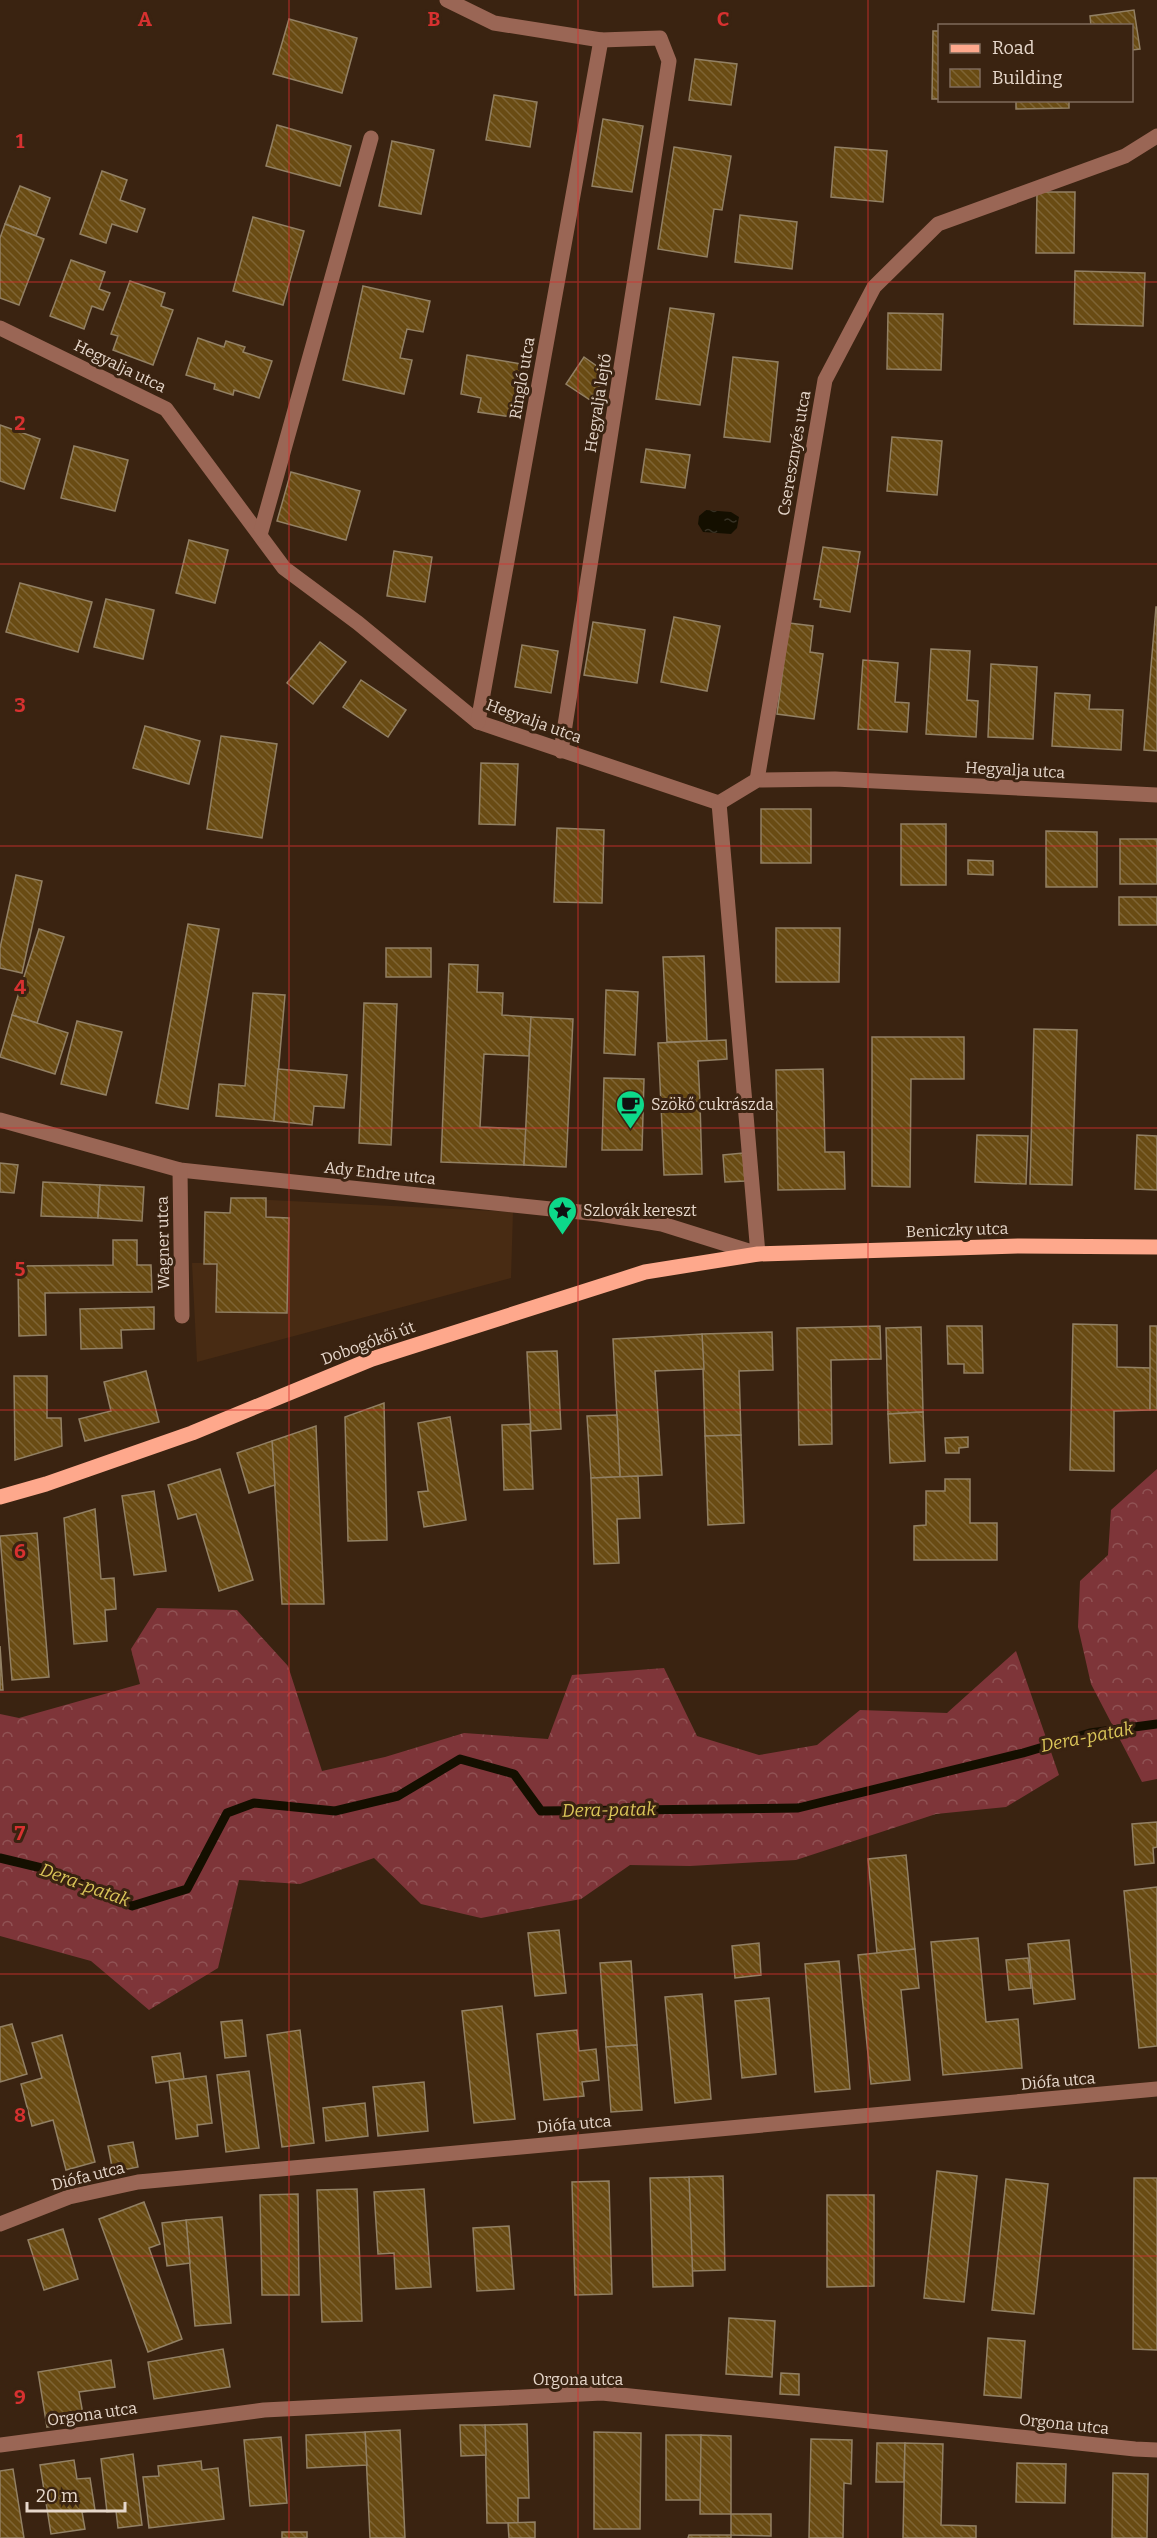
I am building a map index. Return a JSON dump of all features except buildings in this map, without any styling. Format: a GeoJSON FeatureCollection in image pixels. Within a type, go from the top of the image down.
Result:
{"type":"FeatureCollection","features":[{"type":"Feature","properties":{"kind":"main road","name":"Beniczky utca"},"geometry":{"type":"LineString","coordinates":[[758,1254],[1019,1246],[1157,1247]]}},
{"type":"Feature","properties":{"kind":"main road","name":"Dobogókői út"},"geometry":{"type":"LineString","coordinates":[[0,1497],[46,1484],[192,1433],[372,1359],[526,1308],[645,1272],[758,1254]]}},
{"type":"Feature","properties":{"kind":"street"},"geometry":{"type":"LineString","coordinates":[[447,0],[495,23],[601,40]]}},
{"type":"Feature","properties":{"kind":"street","name":"Hegyalja lejtő"},"geometry":{"type":"LineString","coordinates":[[561,751],[669,61],[660,38],[601,40]]}},
{"type":"Feature","properties":{"kind":"street","name":"Ringló utca"},"geometry":{"type":"LineString","coordinates":[[477,722],[601,40]]}},
{"type":"Feature","properties":{"kind":"street","name":"Cseresznyés utca"},"geometry":{"type":"LineString","coordinates":[[757,780],[825,380],[874,287],[938,224],[1125,156],[1157,136]]}},
{"type":"Feature","properties":{"kind":"street"},"geometry":{"type":"LineString","coordinates":[[260,535],[371,138]]}},
{"type":"Feature","properties":{"kind":"street","name":"Hegyalja utca"},"geometry":{"type":"LineString","coordinates":[[0,328],[166,408],[284,568],[358,623],[477,722],[719,802],[757,780],[835,779],[1157,795]]}},
{"type":"Feature","properties":{"kind":"street"},"geometry":{"type":"LineString","coordinates":[[719,802],[758,1254]]}},
{"type":"Feature","properties":{"kind":"street","name":"Ady Endre utca"},"geometry":{"type":"LineString","coordinates":[[0,1120],[180,1170],[599,1214],[662,1224],[758,1254]]}},
{"type":"Feature","properties":{"kind":"street","name":"Wagner utca"},"geometry":{"type":"LineString","coordinates":[[180,1170],[182,1316]]}},
{"type":"Feature","properties":{"kind":"street","name":"Diófa utca"},"geometry":{"type":"LineString","coordinates":[[0,2224],[69,2197],[138,2182],[1157,2089]]}},
{"type":"Feature","properties":{"kind":"street","name":"Orgona utca"},"geometry":{"type":"LineString","coordinates":[[0,2445],[264,2410],[602,2393],[1157,2450]]}},
{"type":"Feature","properties":{"kind":"shaded area"},"geometry":{"type":"Polygon","coordinates":[[[231,1198],[513,1212],[511,1278],[197,1362],[192,1263],[204,1263],[205,1212],[230,1213],[231,1198]]]}},
{"type":"Feature","properties":{"kind":"green space"},"geometry":{"type":"Polygon","coordinates":[[[1157,1469],[1157,1779],[1142,1782],[1091,1684],[1078,1627],[1080,1581],[1108,1555],[1111,1510],[1157,1469]]]}},
{"type":"Feature","properties":{"kind":"green space"},"geometry":{"type":"Polygon","coordinates":[[[157,1608],[237,1610],[288,1666],[322,1771],[385,1757],[464,1733],[548,1739],[572,1675],[664,1668],[697,1736],[759,1755],[817,1745],[860,1710],[947,1713],[1016,1651],[1059,1775],[1006,1807],[936,1814],[796,1860],[690,1866],[630,1865],[581,1899],[481,1918],[421,1904],[374,1858],[300,1884],[239,1880],[218,1968],[149,2010],[91,1961],[0,1936],[0,1714],[19,1718],[140,1684],[131,1649],[157,1608]]]}},
{"type":"Feature","properties":{"kind":"water"},"geometry":{"type":"Polygon","coordinates":[[[706,510],[731,512],[739,517],[737,528],[731,534],[703,532],[698,524],[699,516],[706,510]]]}},
{"type":"Feature","properties":{"kind":"waterway","name":"Dera-patak"},"geometry":{"type":"LineString","coordinates":[[0,1858],[50,1870],[132,1906],[187,1889],[227,1813],[254,1803],[335,1811],[398,1796],[460,1759],[514,1774],[541,1811],[798,1808],[1023,1753],[1090,1733],[1157,1724]]}},
{"type":"Feature","properties":{"kind":"place","name":"Szökő cukrászda"},"geometry":{"type":"Point","coordinates":[630,1130]}},
{"type":"Feature","properties":{"kind":"place","name":"Szlovák kereszt"},"geometry":{"type":"Point","coordinates":[562,1236]}}]}
